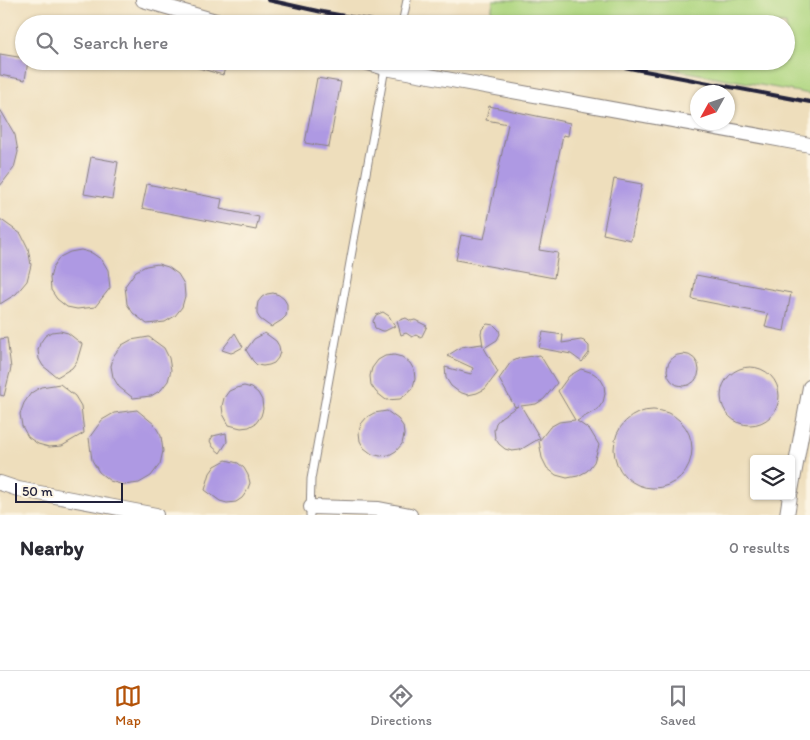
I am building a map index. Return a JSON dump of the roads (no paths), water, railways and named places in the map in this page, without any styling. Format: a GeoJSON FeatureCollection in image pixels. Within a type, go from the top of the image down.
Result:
{"type":"FeatureCollection","features":[{"type":"Feature","properties":{"kind":"street"},"geometry":{"type":"LineString","coordinates":[[143,0],[195,15]]}},
{"type":"Feature","properties":{"kind":"street"},"geometry":{"type":"LineString","coordinates":[[418,70],[810,145]]}},
{"type":"Feature","properties":{"kind":"street"},"geometry":{"type":"LineString","coordinates":[[795,468],[810,387]]}},
{"type":"Feature","properties":{"kind":"street"},"geometry":{"type":"LineString","coordinates":[[0,483],[18,489],[156,515]]}},
{"type":"Feature","properties":{"kind":"street"},"geometry":{"type":"LineString","coordinates":[[787,515],[789,500]]}},
{"type":"Feature","properties":{"kind":"street"},"geometry":{"type":"LineString","coordinates":[[311,511],[379,509],[410,515]]}},
{"type":"Feature","properties":{"kind":"lane"},"geometry":{"type":"LineString","coordinates":[[404,15],[407,0]]}},
{"type":"Feature","properties":{"kind":"lane"},"geometry":{"type":"LineString","coordinates":[[311,511],[311,479],[386,70]]}},
{"type":"Feature","properties":{"kind":"railway"},"geometry":{"type":"LineString","coordinates":[[268,0],[339,15]]}},
{"type":"Feature","properties":{"kind":"railway"},"geometry":{"type":"LineString","coordinates":[[640,70],[810,102]]}}]}
